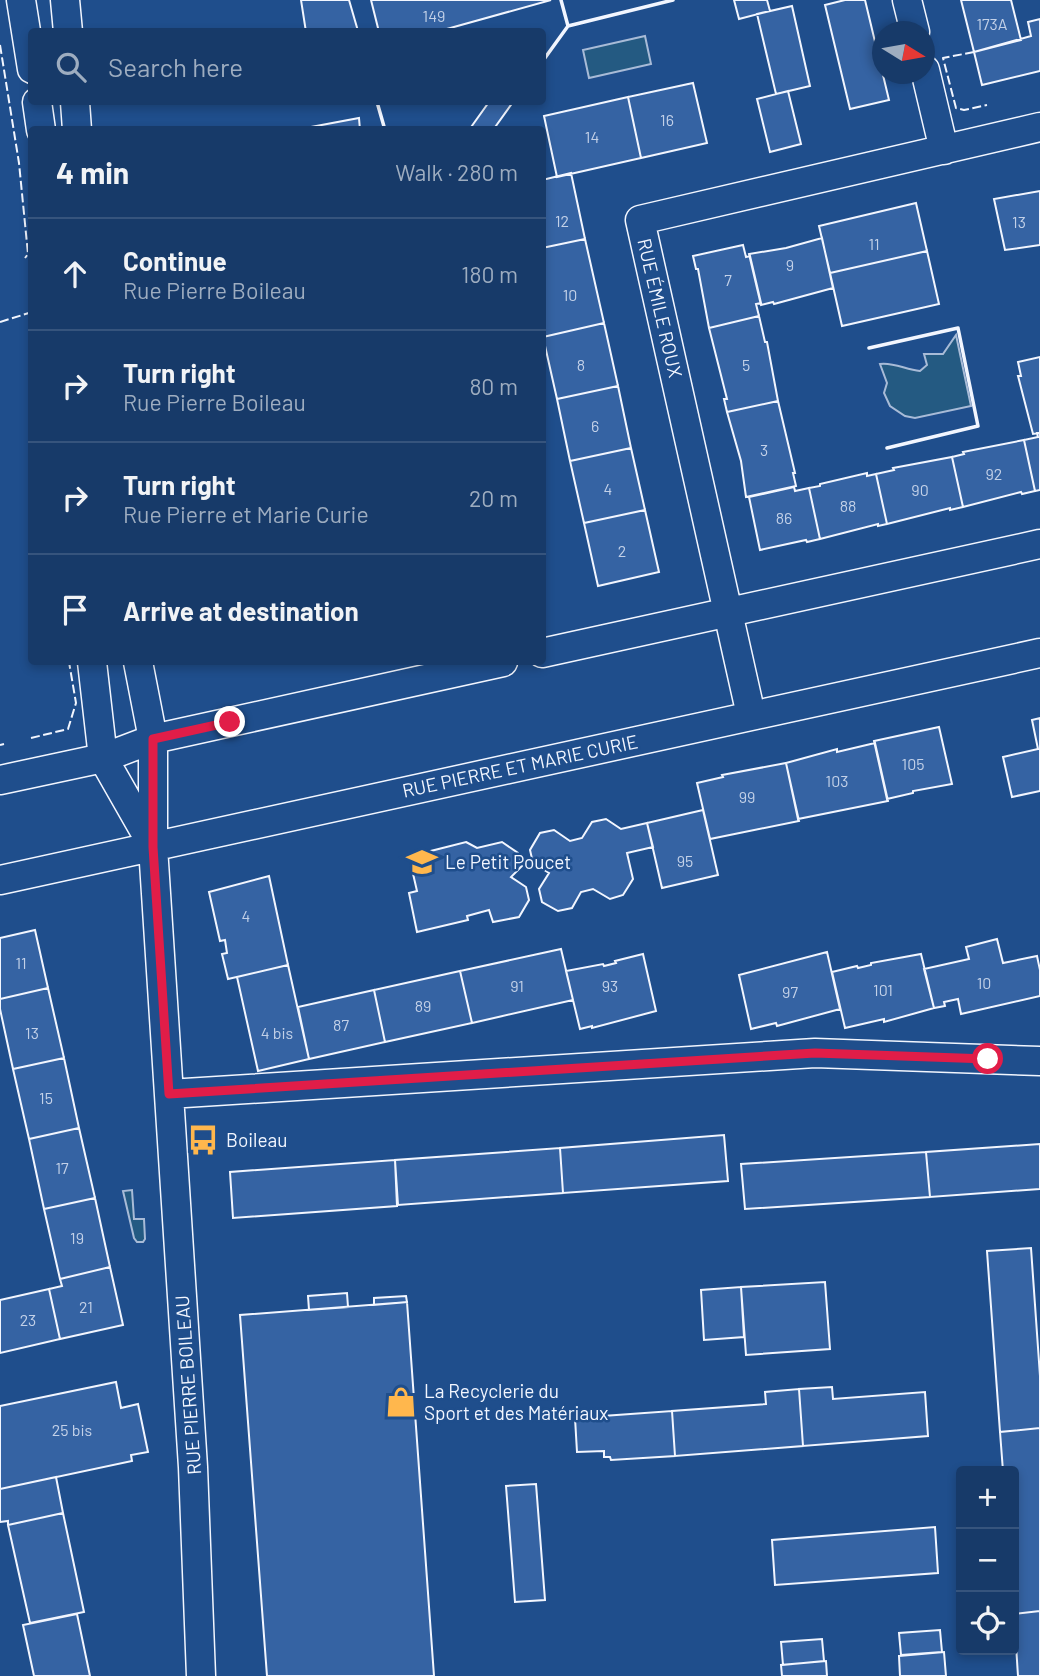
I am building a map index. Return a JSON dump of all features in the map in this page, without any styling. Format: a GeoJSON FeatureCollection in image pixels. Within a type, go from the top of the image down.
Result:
{"type":"FeatureCollection","features":[{"type":"Feature","properties":{"kind":"street"},"geometry":{"type":"LineString","coordinates":[[21,0],[28,44]]}},
{"type":"Feature","properties":{"kind":"street"},"geometry":{"type":"LineString","coordinates":[[65,0],[68,28]]}},
{"type":"Feature","properties":{"kind":"street"},"geometry":{"type":"LineString","coordinates":[[907,0],[912,21]]}},
{"type":"Feature","properties":{"kind":"street"},"geometry":{"type":"LineString","coordinates":[[928,84],[944,150]]}},
{"type":"Feature","properties":{"kind":"street"},"geometry":{"type":"LineString","coordinates":[[37,105],[40,126]]}},
{"type":"Feature","properties":{"kind":"street"},"geometry":{"type":"LineString","coordinates":[[75,105],[77,126]]}},
{"type":"Feature","properties":{"kind":"street","name":"RUE ÉMILE ROUX"},"geometry":{"type":"LineString","coordinates":[[751,715],[640,220],[1040,127]]}},
{"type":"Feature","properties":{"kind":"street"},"geometry":{"type":"LineString","coordinates":[[546,652],[1040,544]]}},
{"type":"Feature","properties":{"kind":"street","name":"RUE PIERRE ET MARIE CURIE"},"geometry":{"type":"LineString","coordinates":[[0,880],[1040,653]]}},
{"type":"Feature","properties":{"kind":"street","name":"RUE PIERRE BOILEAU"},"geometry":{"type":"LineString","coordinates":[[92,665],[103,758],[153,847]]}},
{"type":"Feature","properties":{"kind":"street","name":"RUE PIERRE BOILEAU"},"geometry":{"type":"LineString","coordinates":[[139,665],[153,739],[153,847],[193,1467],[201,1676]]}},
{"type":"Feature","properties":{"kind":"street"},"geometry":{"type":"LineString","coordinates":[[0,780],[103,758],[153,739],[489,665]]}},
{"type":"Feature","properties":{"kind":"street"},"geometry":{"type":"LineString","coordinates":[[169,1094],[815,1053],[1040,1061]]}},
{"type":"Feature","properties":{"kind":"shaded area"},"geometry":{"type":"Polygon","coordinates":[[[645,36],[651,64],[589,78],[583,50],[645,36]]]}},
{"type":"Feature","properties":{"kind":"shaded area"},"geometry":{"type":"Polygon","coordinates":[[[956,335],[971,406],[915,418],[905,416],[890,406],[884,393],[887,383],[880,364],[920,371],[927,365],[924,354],[943,354],[956,335]]]}},
{"type":"Feature","properties":{"kind":"shaded area"},"geometry":{"type":"Polygon","coordinates":[[[132,1190],[134,1219],[144,1219],[143,1242],[137,1242],[134,1238],[123,1191],[132,1190]]]}},
{"type":"Feature","properties":{"kind":"building"},"geometry":{"type":"Polygon","coordinates":[[[301,0],[349,0],[357,28],[305,28],[301,0]]]}},
{"type":"Feature","properties":{"kind":"building"},"geometry":{"type":"Polygon","coordinates":[[[371,0],[551,0],[450,28],[378,28],[371,0]]]}},
{"type":"Feature","properties":{"kind":"building"},"geometry":{"type":"Polygon","coordinates":[[[734,0],[767,0],[770,11],[739,19],[734,0]]]}},
{"type":"Feature","properties":{"kind":"building"},"geometry":{"type":"Polygon","coordinates":[[[845,0],[865,0],[872,29],[872,84],[885,84],[889,100],[850,109],[825,5],[845,0]]]}},
{"type":"Feature","properties":{"kind":"building"},"geometry":{"type":"Polygon","coordinates":[[[961,0],[1011,0],[1021,40],[974,52],[961,0]]]}},
{"type":"Feature","properties":{"kind":"building"},"geometry":{"type":"Polygon","coordinates":[[[792,6],[810,86],[776,94],[757,14],[792,6]]]}},
{"type":"Feature","properties":{"kind":"building"},"geometry":{"type":"Polygon","coordinates":[[[1040,19],[1040,71],[982,85],[974,52],[1031,36],[1028,22],[1040,19]]]}},
{"type":"Feature","properties":{"kind":"building"},"geometry":{"type":"Polygon","coordinates":[[[693,83],[707,143],[641,158],[628,97],[693,83]]]}},
{"type":"Feature","properties":{"kind":"building"},"geometry":{"type":"Polygon","coordinates":[[[788,91],[801,144],[770,152],[757,99],[788,91]]]}},
{"type":"Feature","properties":{"kind":"building"},"geometry":{"type":"Polygon","coordinates":[[[628,97],[641,158],[557,177],[544,116],[628,97]]]}},
{"type":"Feature","properties":{"kind":"building"},"geometry":{"type":"Polygon","coordinates":[[[487,105],[511,105],[496,126],[472,126],[487,105]]]}},
{"type":"Feature","properties":{"kind":"building"},"geometry":{"type":"Polygon","coordinates":[[[359,118],[360,126],[316,126],[359,118]]]}},
{"type":"Feature","properties":{"kind":"building"},"geometry":{"type":"Polygon","coordinates":[[[571,173],[585,239],[546,247],[546,179],[571,173]]]}},
{"type":"Feature","properties":{"kind":"building"},"geometry":{"type":"Polygon","coordinates":[[[1040,191],[1040,245],[1005,250],[994,199],[1040,191]]]}},
{"type":"Feature","properties":{"kind":"building"},"geometry":{"type":"Polygon","coordinates":[[[916,203],[927,251],[830,273],[819,226],[916,203]]]}},
{"type":"Feature","properties":{"kind":"building"},"geometry":{"type":"Polygon","coordinates":[[[822,238],[833,288],[761,305],[749,254],[822,238]]]}},
{"type":"Feature","properties":{"kind":"building"},"geometry":{"type":"Polygon","coordinates":[[[585,239],[604,323],[546,336],[546,247],[585,239]]]}},
{"type":"Feature","properties":{"kind":"building"},"geometry":{"type":"Polygon","coordinates":[[[743,245],[746,257],[750,256],[761,303],[756,304],[759,316],[709,328],[693,256],[743,245]]]}},
{"type":"Feature","properties":{"kind":"building"},"geometry":{"type":"Polygon","coordinates":[[[927,251],[939,304],[842,326],[830,273],[927,251]]]}},
{"type":"Feature","properties":{"kind":"building"},"geometry":{"type":"Polygon","coordinates":[[[759,316],[767,342],[778,401],[727,412],[724,399],[727,399],[709,328],[759,316]]]}},
{"type":"Feature","properties":{"kind":"building"},"geometry":{"type":"Polygon","coordinates":[[[604,323],[618,386],[557,399],[546,350],[546,336],[604,323]]]}},
{"type":"Feature","properties":{"kind":"building"},"geometry":{"type":"Polygon","coordinates":[[[1040,357],[1040,433],[1033,434],[1018,376],[1021,376],[1018,362],[1040,357]]]}},
{"type":"Feature","properties":{"kind":"building"},"geometry":{"type":"Polygon","coordinates":[[[618,386],[631,448],[570,461],[557,399],[618,386]]]}},
{"type":"Feature","properties":{"kind":"building"},"geometry":{"type":"Polygon","coordinates":[[[778,401],[796,486],[746,497],[741,461],[727,412],[778,401]]]}},
{"type":"Feature","properties":{"kind":"building"},"geometry":{"type":"Polygon","coordinates":[[[1037,433],[1040,433],[1040,490],[1035,491],[1024,440],[1038,437],[1037,433]]]}},
{"type":"Feature","properties":{"kind":"building"},"geometry":{"type":"Polygon","coordinates":[[[1024,440],[1035,491],[963,507],[952,457],[964,454],[963,452],[1024,440]]]}},
{"type":"Feature","properties":{"kind":"building"},"geometry":{"type":"Polygon","coordinates":[[[631,448],[645,510],[584,523],[570,461],[631,448]]]}},
{"type":"Feature","properties":{"kind":"building"},"geometry":{"type":"Polygon","coordinates":[[[952,457],[963,507],[887,524],[876,474],[894,470],[893,468],[952,457]]]}},
{"type":"Feature","properties":{"kind":"building"},"geometry":{"type":"Polygon","coordinates":[[[867,473],[867,476],[876,474],[887,524],[820,539],[809,488],[867,473]]]}},
{"type":"Feature","properties":{"kind":"building"},"geometry":{"type":"Polygon","coordinates":[[[794,487],[795,491],[809,488],[820,539],[760,550],[749,497],[794,487]]]}},
{"type":"Feature","properties":{"kind":"building"},"geometry":{"type":"Polygon","coordinates":[[[645,510],[659,572],[598,586],[584,523],[645,510]]]}},
{"type":"Feature","properties":{"kind":"building"},"geometry":{"type":"Polygon","coordinates":[[[1040,718],[1040,791],[1012,797],[1003,757],[1038,749],[1032,720],[1040,718]]]}},
{"type":"Feature","properties":{"kind":"building"},"geometry":{"type":"Polygon","coordinates":[[[939,727],[952,784],[887,799],[874,741],[939,727]]]}},
{"type":"Feature","properties":{"kind":"building"},"geometry":{"type":"Polygon","coordinates":[[[875,743],[888,801],[798,819],[786,763],[837,749],[837,752],[875,743]]]}},
{"type":"Feature","properties":{"kind":"building"},"geometry":{"type":"Polygon","coordinates":[[[786,763],[799,821],[710,839],[697,783],[723,777],[722,775],[786,763]]]}},
{"type":"Feature","properties":{"kind":"building"},"geometry":{"type":"Polygon","coordinates":[[[703,810],[718,875],[662,888],[647,823],[703,810]]]}},
{"type":"Feature","properties":{"kind":"building"},"geometry":{"type":"Polygon","coordinates":[[[606,819],[621,829],[647,823],[653,847],[627,853],[633,879],[623,895],[610,899],[593,889],[581,892],[572,908],[558,911],[542,902],[539,889],[549,873],[533,863],[530,850],[540,833],[554,830],[570,841],[582,838],[592,822],[606,819]]]}},
{"type":"Feature","properties":{"kind":"building"},"geometry":{"type":"Polygon","coordinates":[[[466,842],[477,848],[502,842],[518,853],[522,866],[511,877],[526,887],[529,900],[519,917],[493,922],[489,910],[467,916],[468,920],[417,932],[409,893],[417,891],[411,865],[419,854],[466,842]]]}},
{"type":"Feature","properties":{"kind":"building"},"geometry":{"type":"Polygon","coordinates":[[[269,876],[288,965],[228,979],[222,954],[227,953],[225,940],[220,941],[209,892],[269,876]]]}},
{"type":"Feature","properties":{"kind":"building"},"geometry":{"type":"Polygon","coordinates":[[[35,930],[48,988],[0,999],[0,938],[35,930]]]}},
{"type":"Feature","properties":{"kind":"building"},"geometry":{"type":"Polygon","coordinates":[[[997,939],[1003,963],[1037,956],[1040,996],[961,1014],[958,999],[944,1002],[945,1006],[934,1008],[924,969],[969,959],[966,947],[997,939]]]}},
{"type":"Feature","properties":{"kind":"building"},"geometry":{"type":"Polygon","coordinates":[[[561,949],[573,1000],[472,1023],[460,971],[561,949]]]}},
{"type":"Feature","properties":{"kind":"building"},"geometry":{"type":"Polygon","coordinates":[[[827,952],[840,1009],[777,1026],[776,1023],[751,1029],[739,975],[827,952]]]}},
{"type":"Feature","properties":{"kind":"building"},"geometry":{"type":"Polygon","coordinates":[[[643,954],[656,1011],[580,1029],[566,971],[603,964],[604,966],[643,954]]]}},
{"type":"Feature","properties":{"kind":"building"},"geometry":{"type":"Polygon","coordinates":[[[921,954],[934,1008],[884,1022],[884,1019],[845,1028],[832,972],[921,954]]]}},
{"type":"Feature","properties":{"kind":"building"},"geometry":{"type":"Polygon","coordinates":[[[288,965],[309,1059],[258,1071],[237,977],[288,965]]]}},
{"type":"Feature","properties":{"kind":"building"},"geometry":{"type":"Polygon","coordinates":[[[460,971],[472,1023],[385,1042],[374,990],[460,971]]]}},
{"type":"Feature","properties":{"kind":"building"},"geometry":{"type":"Polygon","coordinates":[[[48,988],[64,1058],[13,1069],[0,999],[48,988]]]}},
{"type":"Feature","properties":{"kind":"building"},"geometry":{"type":"Polygon","coordinates":[[[374,990],[385,1042],[309,1059],[298,1007],[374,990]]]}},
{"type":"Feature","properties":{"kind":"building"},"geometry":{"type":"Polygon","coordinates":[[[64,1058],[79,1128],[29,1139],[13,1069],[64,1058]]]}},
{"type":"Feature","properties":{"kind":"building"},"geometry":{"type":"Polygon","coordinates":[[[79,1128],[95,1198],[44,1209],[29,1139],[79,1128]]]}},
{"type":"Feature","properties":{"kind":"building"},"geometry":{"type":"Polygon","coordinates":[[[724,1135],[728,1181],[563,1193],[560,1148],[724,1135]]]}},
{"type":"Feature","properties":{"kind":"building"},"geometry":{"type":"Polygon","coordinates":[[[1040,1144],[1040,1189],[930,1197],[926,1152],[1040,1144]]]}},
{"type":"Feature","properties":{"kind":"building"},"geometry":{"type":"Polygon","coordinates":[[[560,1148],[563,1193],[398,1205],[395,1160],[560,1148]]]}},
{"type":"Feature","properties":{"kind":"building"},"geometry":{"type":"Polygon","coordinates":[[[926,1152],[930,1197],[745,1209],[741,1164],[926,1152]]]}},
{"type":"Feature","properties":{"kind":"building"},"geometry":{"type":"Polygon","coordinates":[[[395,1160],[397,1206],[233,1218],[230,1172],[395,1160]]]}},
{"type":"Feature","properties":{"kind":"building"},"geometry":{"type":"Polygon","coordinates":[[[95,1198],[110,1267],[60,1279],[44,1209],[95,1198]]]}},
{"type":"Feature","properties":{"kind":"building"},"geometry":{"type":"Polygon","coordinates":[[[1031,1248],[1040,1376],[1040,1428],[1000,1432],[987,1251],[1031,1248]]]}},
{"type":"Feature","properties":{"kind":"building"},"geometry":{"type":"Polygon","coordinates":[[[110,1267],[123,1325],[60,1339],[49,1289],[62,1286],[60,1279],[110,1267]]]}},
{"type":"Feature","properties":{"kind":"building"},"geometry":{"type":"Polygon","coordinates":[[[825,1282],[830,1349],[746,1355],[741,1287],[825,1282]]]}},
{"type":"Feature","properties":{"kind":"building"},"geometry":{"type":"Polygon","coordinates":[[[741,1287],[744,1337],[704,1340],[701,1290],[741,1287]]]}},
{"type":"Feature","properties":{"kind":"building"},"geometry":{"type":"Polygon","coordinates":[[[49,1289],[60,1339],[0,1353],[0,1300],[49,1289]]]}},
{"type":"Feature","properties":{"kind":"building"},"geometry":{"type":"Polygon","coordinates":[[[347,1293],[348,1307],[309,1310],[308,1296],[347,1293]]]}},
{"type":"Feature","properties":{"kind":"building"},"geometry":{"type":"Polygon","coordinates":[[[406,1296],[407,1302],[374,1305],[374,1298],[406,1296]]]}},
{"type":"Feature","properties":{"kind":"building"},"geometry":{"type":"Polygon","coordinates":[[[407,1302],[434,1676],[267,1676],[240,1315],[407,1302]]]}},
{"type":"Feature","properties":{"kind":"building"},"geometry":{"type":"Polygon","coordinates":[[[116,1382],[121,1408],[138,1404],[148,1452],[131,1455],[132,1461],[0,1489],[0,1406],[116,1382]]]}},
{"type":"Feature","properties":{"kind":"building"},"geometry":{"type":"Polygon","coordinates":[[[832,1387],[833,1399],[925,1392],[928,1436],[803,1446],[799,1389],[832,1387]]]}},
{"type":"Feature","properties":{"kind":"building"},"geometry":{"type":"Polygon","coordinates":[[[799,1389],[803,1446],[675,1456],[672,1411],[766,1404],[765,1392],[799,1389]]]}},
{"type":"Feature","properties":{"kind":"building"},"geometry":{"type":"Polygon","coordinates":[[[672,1411],[675,1456],[611,1460],[610,1457],[604,1457],[604,1451],[577,1452],[575,1418],[672,1411]]]}},
{"type":"Feature","properties":{"kind":"building"},"geometry":{"type":"Polygon","coordinates":[[[1040,1428],[1040,1611],[1019,1613],[1019,1466],[1003,1466],[1000,1432],[1040,1428]]]}},
{"type":"Feature","properties":{"kind":"building"},"geometry":{"type":"Polygon","coordinates":[[[56,1477],[63,1513],[8,1525],[8,1521],[0,1522],[0,1489],[56,1477]]]}},
{"type":"Feature","properties":{"kind":"building"},"geometry":{"type":"Polygon","coordinates":[[[536,1484],[545,1600],[515,1602],[506,1486],[536,1484]]]}},
{"type":"Feature","properties":{"kind":"building"},"geometry":{"type":"Polygon","coordinates":[[[63,1513],[84,1612],[30,1623],[8,1525],[63,1513]]]}},
{"type":"Feature","properties":{"kind":"building"},"geometry":{"type":"Polygon","coordinates":[[[935,1527],[938,1573],[775,1585],[772,1540],[935,1527]]]}},
{"type":"Feature","properties":{"kind":"building"},"geometry":{"type":"Polygon","coordinates":[[[1040,1611],[1040,1676],[1018,1676],[1019,1613],[1040,1611]]]}},
{"type":"Feature","properties":{"kind":"building"},"geometry":{"type":"Polygon","coordinates":[[[77,1614],[90,1676],[34,1676],[23,1625],[77,1614]]]}},
{"type":"Feature","properties":{"kind":"building"},"geometry":{"type":"Polygon","coordinates":[[[940,1630],[942,1652],[901,1655],[899,1633],[940,1630]]]}},
{"type":"Feature","properties":{"kind":"building"},"geometry":{"type":"Polygon","coordinates":[[[822,1639],[824,1661],[783,1665],[781,1642],[822,1639]]]}},
{"type":"Feature","properties":{"kind":"building"},"geometry":{"type":"Polygon","coordinates":[[[944,1652],[946,1676],[900,1676],[899,1656],[944,1652]]]}},
{"type":"Feature","properties":{"kind":"building"},"geometry":{"type":"Polygon","coordinates":[[[826,1661],[827,1676],[782,1676],[781,1665],[826,1661]]]}},
{"type":"Feature","properties":{"kind":"fence"},"geometry":{"type":"LineString","coordinates":[[0,45],[19,163],[28,254],[25,258]]}},
{"type":"Feature","properties":{"kind":"fence"},"geometry":{"type":"LineString","coordinates":[[974,52],[943,58],[956,108],[964,110],[987,105]]}},
{"type":"Feature","properties":{"kind":"fence"},"geometry":{"type":"LineString","coordinates":[[0,322],[28,313]]}},
{"type":"Feature","properties":{"kind":"fence"},"geometry":{"type":"LineString","coordinates":[[31,738],[68,729],[76,703],[70,665]]}},
{"type":"Feature","properties":{"kind":"fence"},"geometry":{"type":"LineString","coordinates":[[0,745],[4,744]]}},
{"type":"Feature","properties":{"kind":"wall"},"geometry":{"type":"LineString","coordinates":[[546,56],[568,26],[561,0]]}},
{"type":"Feature","properties":{"kind":"wall"},"geometry":{"type":"LineString","coordinates":[[568,26],[673,0]]}},
{"type":"Feature","properties":{"kind":"wall"},"geometry":{"type":"LineString","coordinates":[[378,105],[384,126]]}},
{"type":"Feature","properties":{"kind":"wall"},"geometry":{"type":"LineString","coordinates":[[869,348],[958,328],[978,426],[887,448]]}},
{"type":"Feature","properties":{"kind":"place","name":"Le Petit Poucet"},"geometry":{"type":"Point","coordinates":[422,862]}},
{"type":"Feature","properties":{"kind":"place","name":"Boileau"},"geometry":{"type":"Point","coordinates":[203,1140]}},
{"type":"Feature","properties":{"kind":"place","name":"La Recyclerie du Sport et des Matériaux"},"geometry":{"type":"Point","coordinates":[401,1402]}},
{"type":"Feature","properties":{"kind":"route"},"geometry":{"type":"LineString","coordinates":[[230,722],[153,739],[153,847],[169,1094],[815,1053],[988,1059]]}}]}
